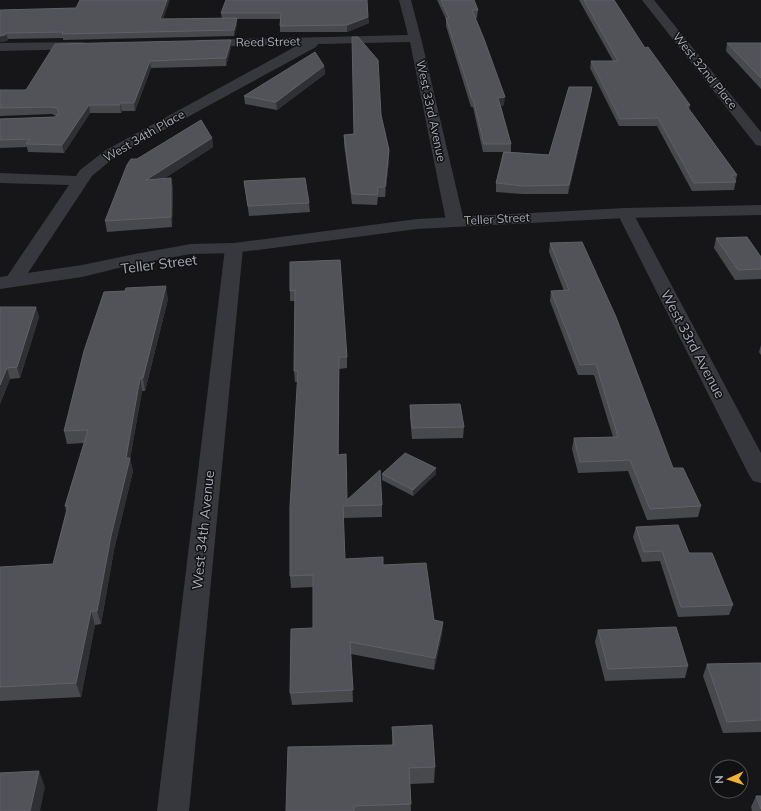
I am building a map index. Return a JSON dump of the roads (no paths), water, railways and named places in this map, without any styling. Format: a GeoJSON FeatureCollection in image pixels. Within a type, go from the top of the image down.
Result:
{"type":"FeatureCollection","features":[{"type":"Feature","properties":{"kind":"street","name":"West 33rd Avenue"},"geometry":{"type":"LineString","coordinates":[[405,0],[415,38],[455,221]]}},
{"type":"Feature","properties":{"kind":"street","name":"West 32nd Place"},"geometry":{"type":"LineString","coordinates":[[648,0],[761,142]]}},
{"type":"Feature","properties":{"kind":"street","name":"Reed Street"},"geometry":{"type":"LineString","coordinates":[[191,44],[415,38]]}},
{"type":"Feature","properties":{"kind":"street","name":"West 34th Place"},"geometry":{"type":"LineString","coordinates":[[6,282],[86,173],[111,153],[297,51],[319,41]]}},
{"type":"Feature","properties":{"kind":"street"},"geometry":{"type":"LineString","coordinates":[[0,47],[96,46]]}},
{"type":"Feature","properties":{"kind":"street"},"geometry":{"type":"LineString","coordinates":[[0,178],[80,181]]}},
{"type":"Feature","properties":{"kind":"street","name":"Teller Street"},"geometry":{"type":"LineString","coordinates":[[6,282],[82,271],[175,264],[206,258],[234,248],[380,228],[455,221],[625,213],[761,210]]}},
{"type":"Feature","properties":{"kind":"street","name":"West 33rd Avenue"},"geometry":{"type":"LineString","coordinates":[[625,213],[754,447],[761,475]]}},
{"type":"Feature","properties":{"kind":"street","name":"West 34th Avenue"},"geometry":{"type":"LineString","coordinates":[[173,811],[234,248]]}}]}
